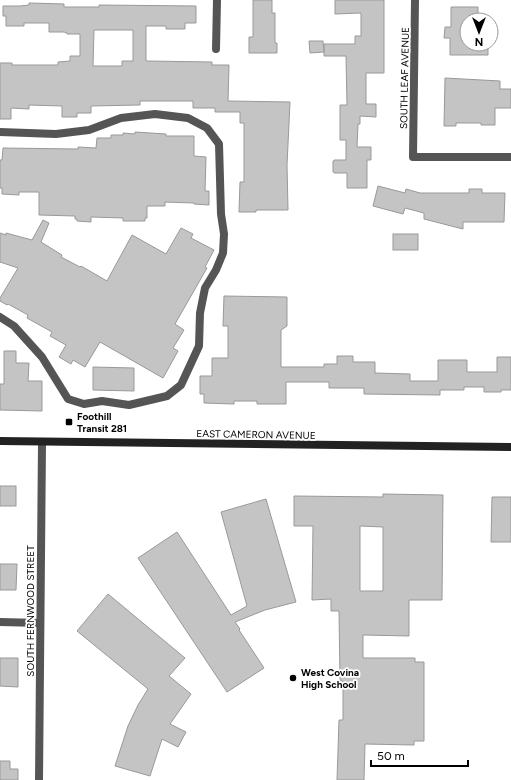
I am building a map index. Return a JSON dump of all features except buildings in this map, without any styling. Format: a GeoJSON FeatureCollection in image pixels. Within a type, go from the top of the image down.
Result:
{"type":"FeatureCollection","features":[{"type":"Feature","properties":{"kind":"main road","name":"EAST CAMERON AVENUE"},"geometry":{"type":"LineString","coordinates":[[0,441],[42,443],[511,447]]}},
{"type":"Feature","properties":{"kind":"street"},"geometry":{"type":"LineString","coordinates":[[216,49],[217,0]]}},
{"type":"Feature","properties":{"kind":"street","name":"SOUTH LEAF AVENUE"},"geometry":{"type":"LineString","coordinates":[[415,0],[412,156],[511,157]]}},
{"type":"Feature","properties":{"kind":"street"},"geometry":{"type":"LineString","coordinates":[[0,132],[56,134],[89,130],[121,118],[155,114],[188,118],[207,128],[219,144],[221,214],[224,234],[223,253],[216,270],[205,288],[200,313],[199,346],[181,385],[167,396],[130,406],[102,401],[84,404],[68,399],[42,357],[14,326],[0,317]]}},
{"type":"Feature","properties":{"kind":"street","name":"SOUTH FERNWOOD STREET"},"geometry":{"type":"LineString","coordinates":[[39,780],[42,443]]}},
{"type":"Feature","properties":{"kind":"street"},"geometry":{"type":"LineString","coordinates":[[0,622],[40,623]]}},
{"type":"Feature","properties":{"kind":"place","name":"Foothill Transit 281"},"geometry":{"type":"Point","coordinates":[69,422]}},
{"type":"Feature","properties":{"kind":"place","name":"West Covina High School"},"geometry":{"type":"Point","coordinates":[293,678]}}]}
